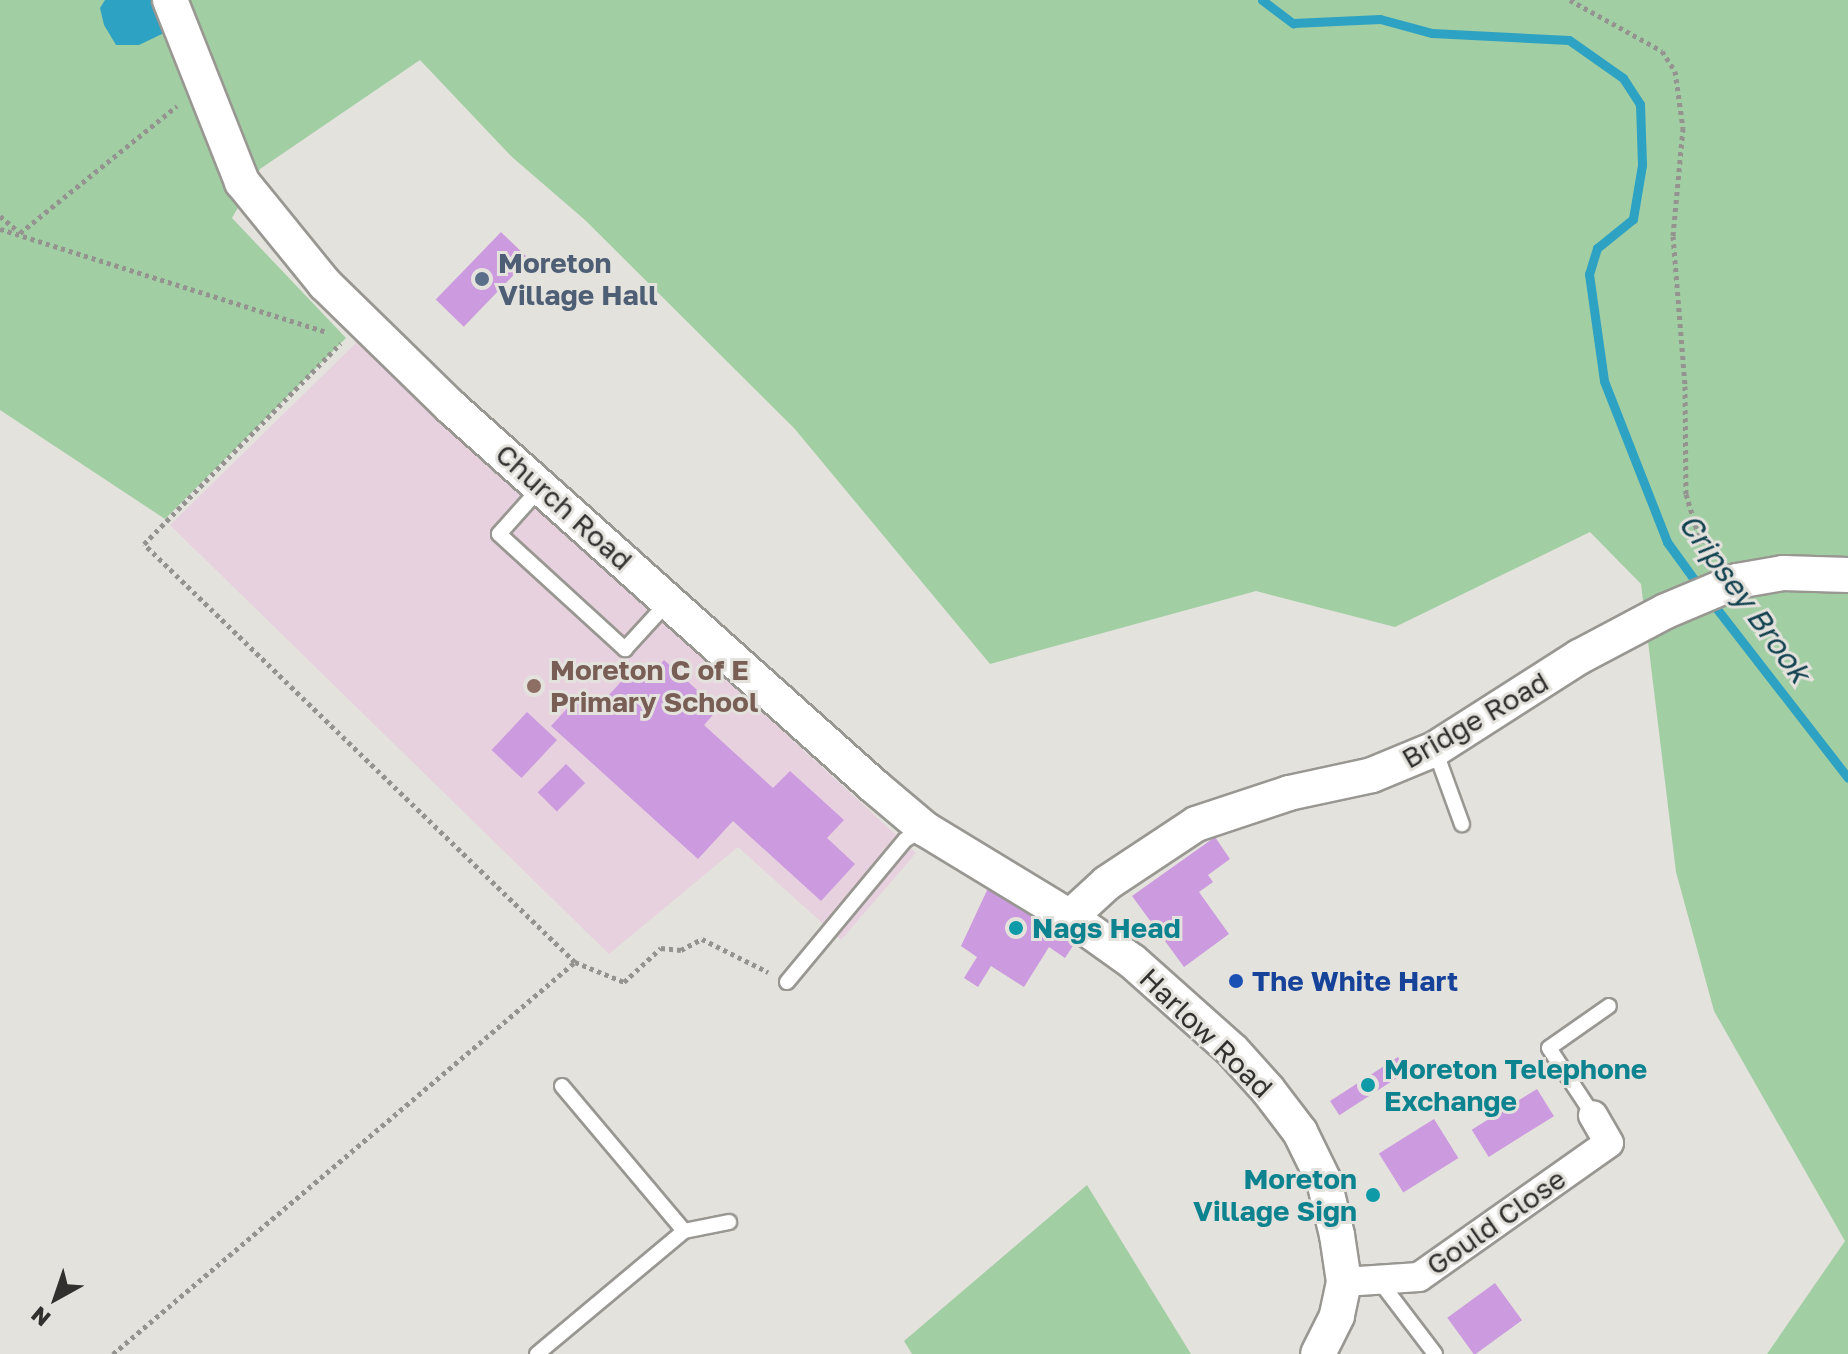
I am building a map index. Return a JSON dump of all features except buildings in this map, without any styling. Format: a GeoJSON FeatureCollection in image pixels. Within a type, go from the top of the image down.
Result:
{"type":"FeatureCollection","features":[{"type":"Feature","properties":{"kind":"street","name":"Church Road"},"geometry":{"type":"LineString","coordinates":[[170,0],[242,182],[325,284],[542,487],[925,829],[1070,917]]}},
{"type":"Feature","properties":{"kind":"street","name":"Bridge Road"},"geometry":{"type":"LineString","coordinates":[[1070,917],[1107,883],[1196,824],[1289,793],[1372,775],[1435,749],[1579,657],[1666,611],[1746,579],[1783,573],[1848,575]]}},
{"type":"Feature","properties":{"kind":"street","name":"Harlow Road"},"geometry":{"type":"LineString","coordinates":[[1070,917],[1132,961],[1232,1050],[1300,1132],[1324,1181],[1344,1282],[1337,1316],[1318,1354]]}},
{"type":"Feature","properties":{"kind":"street","name":"Gould Close"},"geometry":{"type":"LineString","coordinates":[[1344,1282],[1381,1283],[1419,1277],[1609,1143],[1593,1115]]}},
{"type":"Feature","properties":{"kind":"lane"},"geometry":{"type":"LineString","coordinates":[[542,487],[499,534],[625,649],[669,600]]}},
{"type":"Feature","properties":{"kind":"lane"},"geometry":{"type":"LineString","coordinates":[[1435,749],[1462,824]]}},
{"type":"Feature","properties":{"kind":"lane"},"geometry":{"type":"LineString","coordinates":[[787,982],[905,840],[925,829]]}},
{"type":"Feature","properties":{"kind":"lane"},"geometry":{"type":"LineString","coordinates":[[1593,1115],[1549,1048],[1609,1006]]}},
{"type":"Feature","properties":{"kind":"lane"},"geometry":{"type":"LineString","coordinates":[[562,1086],[684,1231]]}},
{"type":"Feature","properties":{"kind":"lane"},"geometry":{"type":"LineString","coordinates":[[537,1354],[684,1231],[729,1222]]}},
{"type":"Feature","properties":{"kind":"lane"},"geometry":{"type":"LineString","coordinates":[[1381,1283],[1435,1354]]}},
{"type":"Feature","properties":{"kind":"path"},"geometry":{"type":"LineString","coordinates":[[1570,0],[1662,51],[1675,71],[1683,128],[1673,236],[1685,386],[1686,494],[1707,563],[1746,579]]}},
{"type":"Feature","properties":{"kind":"path"},"geometry":{"type":"LineString","coordinates":[[20,233],[203,86]]}},
{"type":"Feature","properties":{"kind":"path"},"geometry":{"type":"LineString","coordinates":[[0,216],[20,233]]}},
{"type":"Feature","properties":{"kind":"path"},"geometry":{"type":"LineString","coordinates":[[0,229],[346,338],[144,544],[575,962],[624,982],[661,948],[681,950],[702,939],[787,982]]}},
{"type":"Feature","properties":{"kind":"path"},"geometry":{"type":"LineString","coordinates":[[113,1354],[575,962]]}},
{"type":"Feature","properties":{"kind":"shaded area","name":"Moreton C of E Primary School"},"geometry":{"type":"Polygon","coordinates":[[[364,335],[528,498],[916,853],[841,940],[738,847],[609,954],[170,525],[364,335]]]}},
{"type":"Feature","properties":{"kind":"green space"},"geometry":{"type":"Polygon","coordinates":[[[0,0],[1848,0],[1848,1354],[1767,1354],[1845,1241],[1714,1011],[1676,872],[1641,584],[1590,532],[1395,627],[1256,591],[990,664],[794,428],[585,220],[512,157],[420,60],[260,169],[232,218],[346,338],[165,519],[0,410],[0,0]]]}},
{"type":"Feature","properties":{"kind":"green space"},"geometry":{"type":"Polygon","coordinates":[[[1087,1185],[1191,1354],[912,1354],[904,1341],[1087,1185]]]}},
{"type":"Feature","properties":{"kind":"water"},"geometry":{"type":"Polygon","coordinates":[[[105,0],[152,0],[164,33],[139,45],[116,45],[104,25],[100,8],[105,0]]]}},
{"type":"Feature","properties":{"kind":"waterway","name":"Cripsey Brook"},"geometry":{"type":"LineString","coordinates":[[1262,0],[1293,23],[1380,19],[1432,33],[1569,40],[1623,78],[1640,104],[1642,165],[1633,219],[1597,248],[1589,274],[1604,381],[1667,542],[1701,589]]}},
{"type":"Feature","properties":{"kind":"waterway","name":"Cripsey Brook"},"geometry":{"type":"LineString","coordinates":[[1710,600],[1848,778]]}},
{"type":"Feature","properties":{"kind":"place","name":"Moreton Village Hall"},"geometry":{"type":"Point","coordinates":[482,279]}},
{"type":"Feature","properties":{"kind":"place","name":"Moreton C of E Primary School"},"geometry":{"type":"Point","coordinates":[534,686]}},
{"type":"Feature","properties":{"kind":"place","name":"Nags Head"},"geometry":{"type":"Point","coordinates":[1016,928]}},
{"type":"Feature","properties":{"kind":"place","name":"The White Hart"},"geometry":{"type":"Point","coordinates":[1236,981]}},
{"type":"Feature","properties":{"kind":"place","name":"Moreton Telephone Exchange"},"geometry":{"type":"Point","coordinates":[1368,1085]}},
{"type":"Feature","properties":{"kind":"place","name":"Moreton Village Sign"},"geometry":{"type":"Point","coordinates":[1373,1195]}}]}
